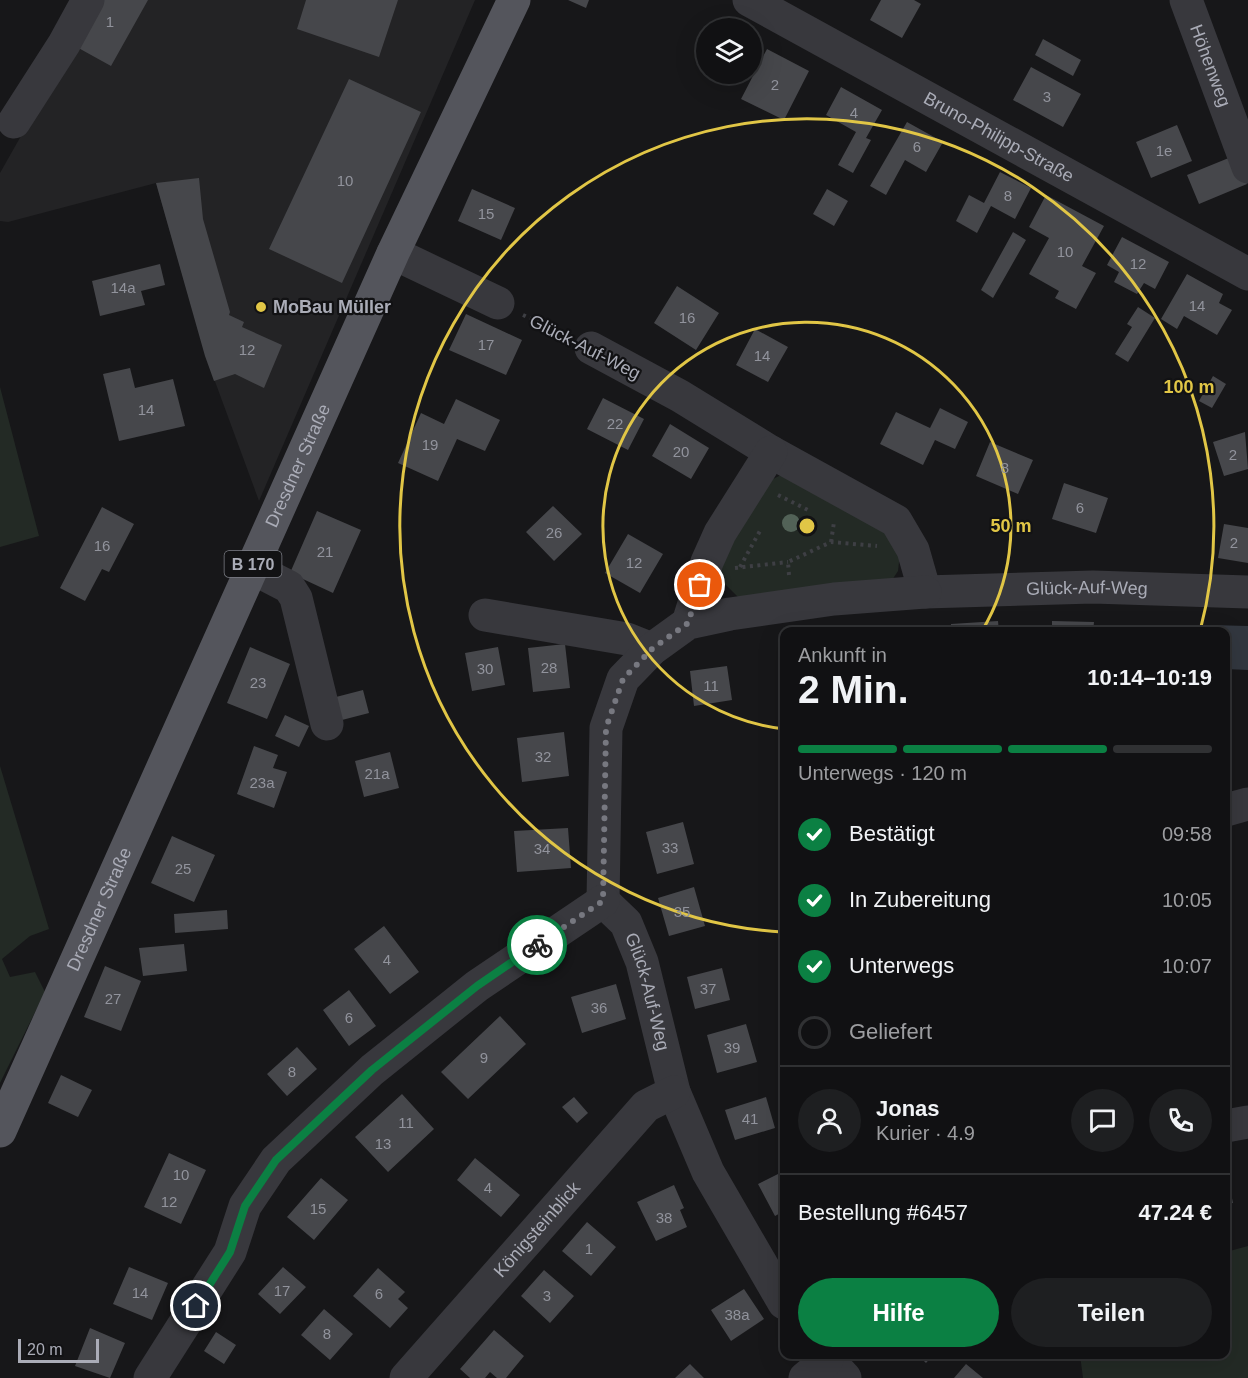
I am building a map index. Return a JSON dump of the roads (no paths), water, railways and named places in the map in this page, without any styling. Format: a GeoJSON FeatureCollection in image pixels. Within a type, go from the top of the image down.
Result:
{"type":"FeatureCollection","features":[{"type":"Feature","properties":{"kind":"main road","name":"Dresdner Straße"},"geometry":{"type":"LineString","coordinates":[[0,1131],[393,253],[514,0]]}},
{"type":"Feature","properties":{"kind":"street"},"geometry":{"type":"LineString","coordinates":[[14,122],[64,44],[88,0]]}},
{"type":"Feature","properties":{"kind":"street","name":"Bruno-Philipp-Straße"},"geometry":{"type":"LineString","coordinates":[[749,0],[1248,274]]}},
{"type":"Feature","properties":{"kind":"street","name":"Höhenweg"},"geometry":{"type":"LineString","coordinates":[[1186,0],[1248,166]]}},
{"type":"Feature","properties":{"kind":"street"},"geometry":{"type":"LineString","coordinates":[[393,253],[498,303]]}},
{"type":"Feature","properties":{"kind":"street","name":"Glück-Auf-Weg"},"geometry":{"type":"LineString","coordinates":[[591,348],[680,396],[771,452],[896,521],[913,550],[925,592]]}},
{"type":"Feature","properties":{"kind":"street"},"geometry":{"type":"LineString","coordinates":[[688,623],[706,566],[720,533],[771,452]]}},
{"type":"Feature","properties":{"kind":"street"},"geometry":{"type":"LineString","coordinates":[[252,568],[289,587],[296,598],[327,724]]}},
{"type":"Feature","properties":{"kind":"street","name":"Glück-Auf-Weg"},"geometry":{"type":"LineString","coordinates":[[780,1296],[708,1172],[674,1092],[642,962],[626,923],[603,901],[606,728],[623,679],[652,649],[688,623],[792,605],[925,592],[1093,587],[1248,592]]}},
{"type":"Feature","properties":{"kind":"street"},"geometry":{"type":"LineString","coordinates":[[485,615],[627,639],[652,649]]}},
{"type":"Feature","properties":{"kind":"street"},"geometry":{"type":"LineString","coordinates":[[1230,809],[1248,804]]}},
{"type":"Feature","properties":{"kind":"street"},"geometry":{"type":"LineString","coordinates":[[150,1378],[230,1252],[245,1206],[276,1160],[372,1070],[477,986],[603,901]]}},
{"type":"Feature","properties":{"kind":"street","name":"Königsteinblick"},"geometry":{"type":"LineString","coordinates":[[406,1378],[646,1106],[674,1092]]}},
{"type":"Feature","properties":{"kind":"street"},"geometry":{"type":"LineString","coordinates":[[1230,1125],[1248,1122]]}},
{"type":"Feature","properties":{"kind":"place","name":"MoBau Müller"},"geometry":{"type":"Point","coordinates":[261,307]}}]}
